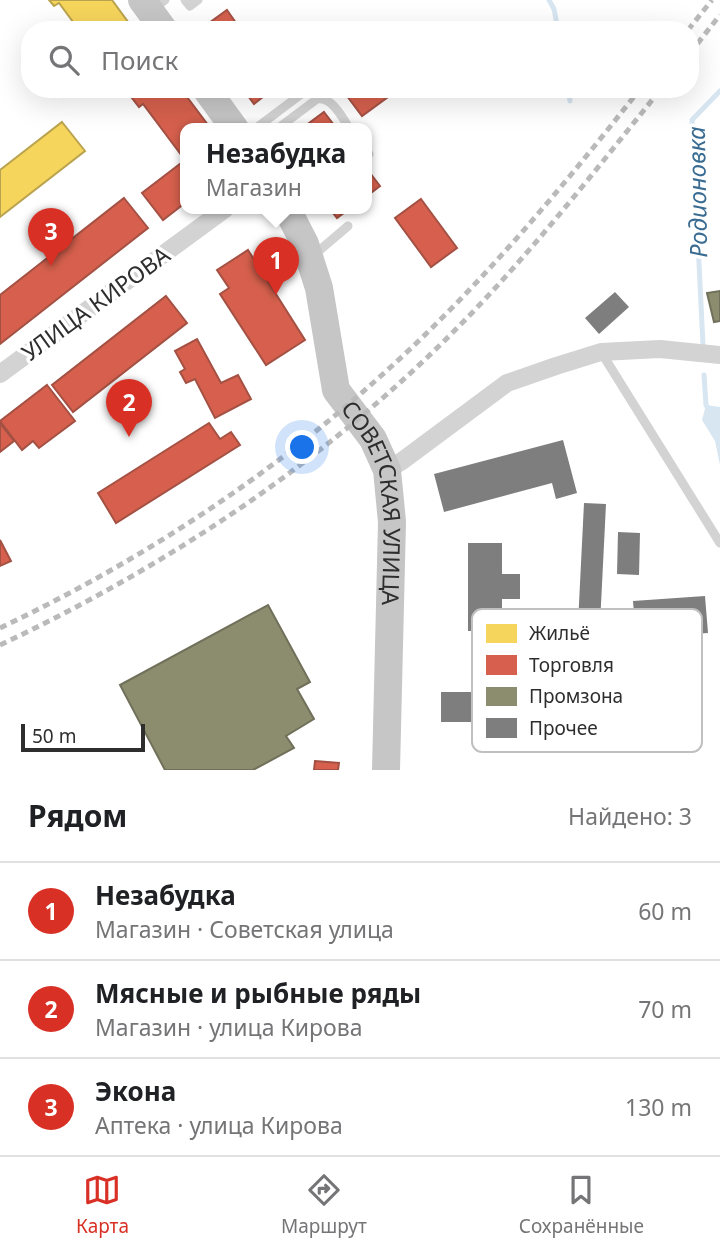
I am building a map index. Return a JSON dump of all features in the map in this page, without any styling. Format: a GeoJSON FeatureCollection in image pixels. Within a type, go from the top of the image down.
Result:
{"type":"FeatureCollection","features":[{"type":"Feature","properties":{"kind":"main road"},"geometry":{"type":"LineString","coordinates":[[212,98],[230,123]]}},
{"type":"Feature","properties":{"kind":"main road","name":"СОВЕТСКАЯ УЛИЦА"},"geometry":{"type":"LineString","coordinates":[[289,214],[310,258],[319,288],[336,390],[373,439],[387,470],[392,522],[386,770]]}},
{"type":"Feature","properties":{"kind":"street","name":"УЛИЦА КИРОВА"},"geometry":{"type":"LineString","coordinates":[[0,373],[218,214]]}},
{"type":"Feature","properties":{"kind":"street"},"geometry":{"type":"LineString","coordinates":[[387,470],[507,383],[601,352],[660,349],[719,355]]}},
{"type":"Feature","properties":{"kind":"lane"},"geometry":{"type":"LineString","coordinates":[[185,0],[190,6],[198,0]]}},
{"type":"Feature","properties":{"kind":"lane"},"geometry":{"type":"LineString","coordinates":[[263,123],[295,98]]}},
{"type":"Feature","properties":{"kind":"lane"},"geometry":{"type":"LineString","coordinates":[[285,123],[317,99],[324,98],[346,123]]}},
{"type":"Feature","properties":{"kind":"lane"},"geometry":{"type":"LineString","coordinates":[[310,258],[348,226]]}},
{"type":"Feature","properties":{"kind":"lane"},"geometry":{"type":"LineString","coordinates":[[601,352],[720,543]]}},
{"type":"Feature","properties":{"kind":"shaded area"},"geometry":{"type":"Polygon","coordinates":[[[706,405],[720,407],[720,465],[715,441],[702,420],[706,405]]]}},
{"type":"Feature","properties":{"kind":"building: Жильё"},"geometry":{"type":"Polygon","coordinates":[[[49,0],[112,0],[127,21],[72,21],[59,3],[54,6],[49,0]]]}},
{"type":"Feature","properties":{"kind":"building: Жильё"},"geometry":{"type":"Polygon","coordinates":[[[62,122],[85,151],[0,217],[0,170],[62,122]]]}},
{"type":"Feature","properties":{"kind":"building: Торговля"},"geometry":{"type":"Polygon","coordinates":[[[227,10],[235,21],[212,21],[227,10]]]}},
{"type":"Feature","properties":{"kind":"building: Торговля"},"geometry":{"type":"Polygon","coordinates":[[[132,98],[188,98],[206,123],[180,123],[180,153],[143,104],[139,107],[132,98]]]}},
{"type":"Feature","properties":{"kind":"building: Торговля"},"geometry":{"type":"Polygon","coordinates":[[[250,98],[262,98],[254,104],[250,98]]]}},
{"type":"Feature","properties":{"kind":"building: Торговля"},"geometry":{"type":"Polygon","coordinates":[[[348,98],[387,98],[362,116],[348,98]]]}},
{"type":"Feature","properties":{"kind":"building: Торговля"},"geometry":{"type":"Polygon","coordinates":[[[324,112],[332,123],[309,123],[324,112]]]}},
{"type":"Feature","properties":{"kind":"building: Торговля"},"geometry":{"type":"Polygon","coordinates":[[[180,164],[180,207],[163,220],[142,193],[180,164]]]}},
{"type":"Feature","properties":{"kind":"building: Торговля"},"geometry":{"type":"Polygon","coordinates":[[[372,176],[380,186],[372,192],[372,176]]]}},
{"type":"Feature","properties":{"kind":"building: Торговля"},"geometry":{"type":"Polygon","coordinates":[[[124,198],[148,228],[0,344],[0,295],[124,198]]]}},
{"type":"Feature","properties":{"kind":"building: Торговля"},"geometry":{"type":"Polygon","coordinates":[[[421,199],[457,248],[431,267],[395,218],[421,199]]]}},
{"type":"Feature","properties":{"kind":"building: Торговля"},"geometry":{"type":"Polygon","coordinates":[[[248,250],[305,340],[266,365],[220,294],[229,288],[217,270],[248,250]]]}},
{"type":"Feature","properties":{"kind":"building: Торговля"},"geometry":{"type":"Polygon","coordinates":[[[166,296],[187,323],[73,412],[52,385],[166,296]]]}},
{"type":"Feature","properties":{"kind":"building: Торговля"},"geometry":{"type":"Polygon","coordinates":[[[197,339],[221,383],[238,375],[251,399],[215,418],[195,379],[186,383],[180,372],[185,369],[175,351],[197,339]]]}},
{"type":"Feature","properties":{"kind":"building: Торговля"},"geometry":{"type":"Polygon","coordinates":[[[47,385],[75,421],[39,448],[33,441],[22,450],[0,421],[47,385]]]}},
{"type":"Feature","properties":{"kind":"building: Торговля"},"geometry":{"type":"Polygon","coordinates":[[[0,423],[14,441],[0,452],[0,423]]]}},
{"type":"Feature","properties":{"kind":"building: Торговля"},"geometry":{"type":"Polygon","coordinates":[[[209,423],[220,439],[231,432],[240,445],[116,523],[98,493],[209,423]]]}},
{"type":"Feature","properties":{"kind":"building: Торговля"},"geometry":{"type":"Polygon","coordinates":[[[0,540],[11,561],[0,566],[0,540]]]}},
{"type":"Feature","properties":{"kind":"building: Торговля"},"geometry":{"type":"Polygon","coordinates":[[[315,761],[339,763],[338,770],[314,770],[315,761]]]}},
{"type":"Feature","properties":{"kind":"building: Промзона"},"geometry":{"type":"Polygon","coordinates":[[[720,291],[720,321],[714,322],[707,293],[720,291]]]}},
{"type":"Feature","properties":{"kind":"building: Промзона"},"geometry":{"type":"Polygon","coordinates":[[[268,605],[310,682],[297,689],[314,719],[286,736],[294,748],[253,770],[165,770],[120,685],[268,605]]]}},
{"type":"Feature","properties":{"kind":"building: Прочее"},"geometry":{"type":"Polygon","coordinates":[[[615,292],[629,307],[599,334],[585,318],[615,292]]]}},
{"type":"Feature","properties":{"kind":"building: Прочее"},"geometry":{"type":"Polygon","coordinates":[[[563,440],[577,493],[556,499],[552,483],[444,512],[434,474],[563,440]]]}},
{"type":"Feature","properties":{"kind":"building: Прочее"},"geometry":{"type":"Polygon","coordinates":[[[584,503],[606,504],[601,609],[579,609],[584,503]]]}},
{"type":"Feature","properties":{"kind":"building: Прочее"},"geometry":{"type":"Polygon","coordinates":[[[618,532],[640,533],[639,575],[617,574],[618,532]]]}},
{"type":"Feature","properties":{"kind":"building: Прочее"},"geometry":{"type":"Polygon","coordinates":[[[468,543],[502,543],[502,574],[520,574],[520,599],[502,599],[502,609],[472,609],[472,631],[468,631],[468,543]]]}},
{"type":"Feature","properties":{"kind":"building: Прочее"},"geometry":{"type":"Polygon","coordinates":[[[705,596],[708,633],[702,633],[702,609],[634,609],[633,601],[705,596]]]}},
{"type":"Feature","properties":{"kind":"building: Прочее"},"geometry":{"type":"Polygon","coordinates":[[[441,692],[472,692],[472,722],[441,722],[441,692]]]}},
{"type":"Feature","properties":{"kind":"waterway"},"geometry":{"type":"LineString","coordinates":[[549,0],[556,21]]}},
{"type":"Feature","properties":{"kind":"waterway","name":"Родионовка"},"geometry":{"type":"LineString","coordinates":[[703,345],[692,120],[720,91]]}},
{"type":"Feature","properties":{"kind":"waterway","name":"Родионовка"},"geometry":{"type":"LineString","coordinates":[[704,375],[706,405],[710,411]]}},
{"type":"Feature","properties":{"kind":"railway"},"geometry":{"type":"LineString","coordinates":[[695,21],[712,0]]}},
{"type":"Feature","properties":{"kind":"railway"},"geometry":{"type":"LineString","coordinates":[[699,42],[720,15]]}},
{"type":"Feature","properties":{"kind":"railway"},"geometry":{"type":"LineString","coordinates":[[0,628],[100,576],[196,518],[288,453],[332,418],[411,349],[514,242],[633,98]]}},
{"type":"Feature","properties":{"kind":"railway"},"geometry":{"type":"LineString","coordinates":[[0,645],[127,579],[188,542],[248,503],[361,416],[415,369],[492,292],[654,98]]}},
{"type":"Feature","properties":{"kind":"place","name":"Экона"},"geometry":{"type":"Point","coordinates":[51,266]}},
{"type":"Feature","properties":{"kind":"place","name":"Незабудка"},"geometry":{"type":"Point","coordinates":[276,295]}},
{"type":"Feature","properties":{"kind":"place","name":"Мясные и рыбные ряды"},"geometry":{"type":"Point","coordinates":[129,437]}}]}
